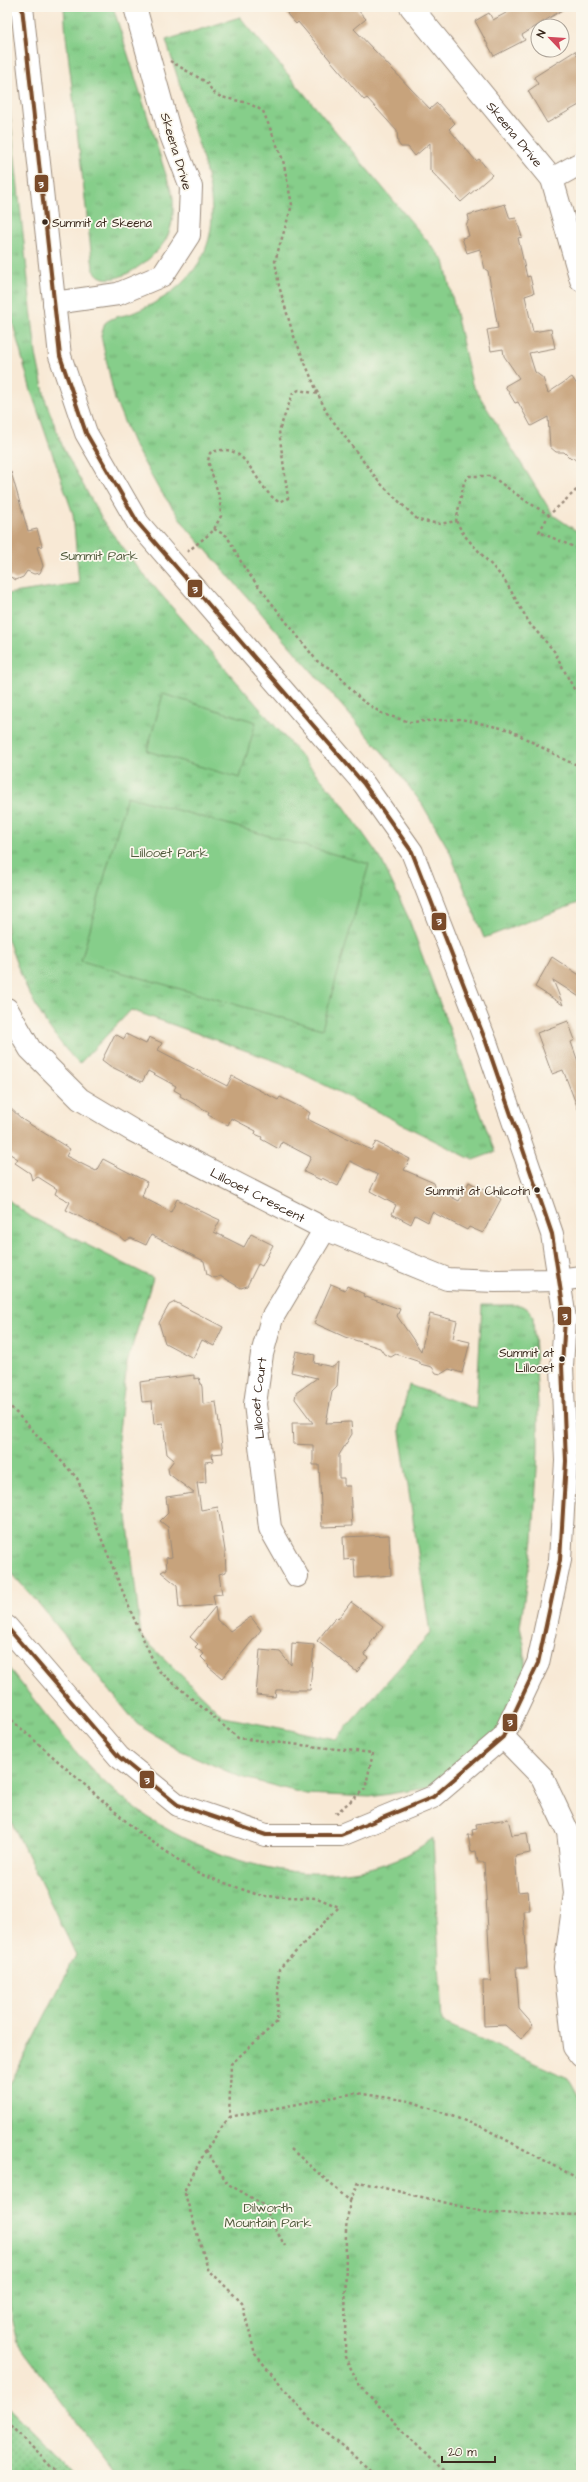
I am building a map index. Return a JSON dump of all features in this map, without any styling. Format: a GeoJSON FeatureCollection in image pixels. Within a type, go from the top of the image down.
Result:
{"type":"FeatureCollection","features":[{"type":"Feature","properties":{"kind":"street"},"geometry":{"type":"LineString","coordinates":[[7,1627],[119,1757],[178,1805],[266,1835],[341,1835],[433,1798],[503,1736],[538,1663],[560,1560],[566,1461],[562,1366],[565,1319],[552,1234],[486,1042],[412,852],[364,784],[138,523],[86,433],[60,356],[22,7]]}},
{"type":"Feature","properties":{"kind":"street","name":"Skeena Drive"},"geometry":{"type":"LineString","coordinates":[[54,303],[118,294],[163,274],[189,235],[191,187],[169,130],[135,7]]}},
{"type":"Feature","properties":{"kind":"street","name":"Skeena Drive"},"geometry":{"type":"LineString","coordinates":[[414,8],[552,179],[581,280]]}},
{"type":"Feature","properties":{"kind":"street"},"geometry":{"type":"LineString","coordinates":[[552,179],[581,163]]}},
{"type":"Feature","properties":{"kind":"street","name":"Lillooet Crescent"},"geometry":{"type":"LineString","coordinates":[[7,1009],[30,1048],[80,1099],[132,1130],[325,1229],[446,1279],[559,1280],[581,1277]]}},
{"type":"Feature","properties":{"kind":"street","name":"Lillooet Court"},"geometry":{"type":"LineString","coordinates":[[297,1576],[270,1528],[254,1404],[262,1354],[272,1318],[325,1229]]}},
{"type":"Feature","properties":{"kind":"street"},"geometry":{"type":"LineString","coordinates":[[503,1736],[542,1777],[568,1832],[575,1893],[565,1967],[574,2047],[581,2056]]}},
{"type":"Feature","properties":{"kind":"path"},"geometry":{"type":"LineString","coordinates":[[148,53],[154,52],[163,56],[206,82],[214,93],[221,97],[248,103],[263,112],[283,160],[292,205],[276,261],[279,286],[293,334],[318,394],[327,413],[379,482],[418,520],[440,524],[456,521]]}},
{"type":"Feature","properties":{"kind":"path"},"geometry":{"type":"LineString","coordinates":[[173,563],[214,529],[221,516],[220,499],[208,461],[210,453],[220,449],[229,449],[245,460],[271,498],[279,502],[288,498],[279,444],[283,416],[293,393],[299,390],[318,394]]}},
{"type":"Feature","properties":{"kind":"path"},"geometry":{"type":"LineString","coordinates":[[549,515],[526,501],[491,476],[469,476],[464,482],[456,521],[464,535],[504,579],[530,624],[554,651],[574,689],[581,696]]}},
{"type":"Feature","properties":{"kind":"path"},"geometry":{"type":"LineString","coordinates":[[581,486],[549,515],[539,532],[581,550]]}},
{"type":"Feature","properties":{"kind":"path"},"geometry":{"type":"LineString","coordinates":[[214,529],[227,536],[245,569],[317,661],[336,672],[360,698],[383,714],[410,722],[461,719],[510,730],[567,761],[581,766]]}},
{"type":"Feature","properties":{"kind":"path"},"geometry":{"type":"LineString","coordinates":[[7,1403],[77,1478],[131,1612],[157,1669],[238,1738],[373,1753],[365,1789],[311,1835]]}},
{"type":"Feature","properties":{"kind":"path"},"geometry":{"type":"LineString","coordinates":[[7,1716],[137,1831],[197,1873],[261,1896],[317,1898],[339,1907],[279,1969],[277,2022],[231,2064],[229,2117],[206,2150],[184,2191],[208,2269],[242,2303],[255,2354],[309,2418],[376,2475]]}},
{"type":"Feature","properties":{"kind":"path"},"geometry":{"type":"LineString","coordinates":[[229,2117],[356,2093],[410,2101],[482,2128],[581,2180]]}},
{"type":"Feature","properties":{"kind":"path"},"geometry":{"type":"LineString","coordinates":[[206,2150],[228,2184],[261,2203],[285,2246]]}},
{"type":"Feature","properties":{"kind":"path"},"geometry":{"type":"LineString","coordinates":[[291,2150],[350,2201]]}},
{"type":"Feature","properties":{"kind":"path"},"geometry":{"type":"LineString","coordinates":[[448,2475],[438,2467],[360,2386],[345,2357],[346,2228],[350,2201],[360,2182],[489,2213],[581,2215]]}},
{"type":"Feature","properties":{"kind":"path"},"geometry":{"type":"LineString","coordinates":[[7,2421],[59,2475]]}},
{"type":"Feature","properties":{"kind":"green space"},"geometry":{"type":"Polygon","coordinates":[[[64,7],[113,7],[173,197],[170,229],[161,247],[131,272],[109,279],[100,276],[93,268],[66,36],[64,7]]]}},
{"type":"Feature","properties":{"kind":"green space"},"geometry":{"type":"Polygon","coordinates":[[[240,17],[444,261],[472,384],[553,515],[581,534],[581,902],[484,938],[449,850],[422,804],[389,760],[187,528],[157,486],[133,443],[115,400],[101,336],[105,323],[114,318],[130,314],[147,307],[173,291],[191,273],[203,254],[210,235],[212,214],[206,171],[166,40],[240,17]]]}},
{"type":"Feature","properties":{"kind":"green space","name":"Lillooet Park"},"geometry":{"type":"Polygon","coordinates":[[[7,85],[36,354],[46,402],[64,450],[103,521],[138,568],[341,802],[381,859],[408,917],[495,1152],[473,1160],[281,1063],[131,1010],[79,1064],[44,1020],[27,989],[13,956],[7,937],[7,594],[79,583],[73,514],[31,391],[7,302],[7,85]]]}},
{"type":"Feature","properties":{"kind":"green space"},"geometry":{"type":"Polygon","coordinates":[[[163,694],[256,722],[240,778],[147,751],[163,694]]]}},
{"type":"Feature","properties":{"kind":"green space"},"geometry":{"type":"Polygon","coordinates":[[[127,796],[369,864],[322,1029],[81,961],[127,796]]]}},
{"type":"Feature","properties":{"kind":"green space"},"geometry":{"type":"Polygon","coordinates":[[[7,1199],[31,1217],[153,1278],[127,1363],[118,1439],[141,1636],[224,1717],[336,1739],[430,1633],[399,1426],[409,1385],[476,1409],[482,1305],[520,1305],[528,1309],[533,1317],[538,1405],[538,1451],[533,1540],[520,1627],[524,1644],[526,1676],[514,1720],[427,1788],[370,1797],[306,1794],[240,1777],[177,1749],[137,1724],[39,1604],[7,1568],[7,1199]]]}},
{"type":"Feature","properties":{"kind":"green space","name":"Dilworth Mountain Park"},"geometry":{"type":"Polygon","coordinates":[[[7,1666],[72,1747],[115,1792],[148,1817],[185,1839],[226,1856],[270,1868],[313,1873],[356,1871],[396,1859],[433,1838],[442,2022],[568,2078],[581,2101],[581,2475],[116,2475],[18,2343],[7,2294],[7,2090],[76,1955],[7,1813],[7,1666]]]}},
{"type":"Feature","properties":{"kind":"green space"},"geometry":{"type":"Polygon","coordinates":[[[7,2406],[76,2475],[7,2475],[7,2406]]]}},
{"type":"Feature","properties":{"kind":"building"},"geometry":{"type":"Polygon","coordinates":[[[285,7],[355,7],[366,19],[354,29],[430,109],[437,103],[455,123],[449,129],[476,161],[479,159],[492,175],[461,202],[430,170],[430,143],[415,156],[408,147],[401,147],[398,143],[397,131],[367,98],[364,100],[298,22],[296,24],[287,14],[289,12],[285,7]]]}},
{"type":"Feature","properties":{"kind":"building"},"geometry":{"type":"Polygon","coordinates":[[[517,7],[567,7],[549,18],[530,18],[530,30],[522,35],[525,40],[494,56],[475,21],[489,13],[493,20],[517,7]]]}},
{"type":"Feature","properties":{"kind":"building"},"geometry":{"type":"Polygon","coordinates":[[[575,51],[581,62],[581,104],[547,123],[528,91],[538,84],[534,77],[564,58],[570,58],[570,54],[575,51]]]}},
{"type":"Feature","properties":{"kind":"building"},"geometry":{"type":"Polygon","coordinates":[[[505,204],[510,219],[516,218],[522,237],[518,238],[527,277],[530,276],[534,293],[525,296],[533,332],[551,329],[555,348],[529,353],[535,372],[543,378],[548,393],[572,377],[581,391],[581,465],[572,457],[571,459],[564,452],[556,452],[550,447],[548,417],[531,426],[518,402],[515,403],[505,386],[519,378],[504,356],[503,349],[491,351],[487,330],[498,328],[488,271],[485,269],[480,249],[467,253],[462,238],[469,236],[466,225],[469,219],[468,215],[505,204]]]}},
{"type":"Feature","properties":{"kind":"building"},"geometry":{"type":"Polygon","coordinates":[[[7,472],[11,472],[28,531],[37,529],[42,546],[37,547],[43,566],[40,573],[34,574],[27,571],[23,577],[16,580],[7,575],[7,472]]]}},
{"type":"Feature","properties":{"kind":"building"},"geometry":{"type":"Polygon","coordinates":[[[552,957],[581,976],[581,998],[553,980],[563,1005],[535,987],[552,957]]]}},
{"type":"Feature","properties":{"kind":"building"},"geometry":{"type":"Polygon","coordinates":[[[568,1021],[575,1040],[571,1042],[581,1070],[580,1114],[563,1070],[552,1074],[537,1033],[568,1021]]]}},
{"type":"Feature","properties":{"kind":"building"},"geometry":{"type":"Polygon","coordinates":[[[115,1034],[124,1039],[126,1034],[146,1044],[149,1037],[162,1043],[158,1050],[227,1086],[232,1076],[278,1100],[280,1097],[306,1110],[310,1113],[307,1119],[371,1150],[376,1142],[410,1159],[404,1170],[434,1183],[436,1189],[459,1201],[469,1182],[501,1199],[483,1233],[469,1227],[467,1230],[432,1212],[428,1222],[415,1215],[411,1224],[392,1214],[396,1205],[370,1191],[378,1175],[350,1161],[338,1186],[322,1178],[321,1180],[304,1172],[311,1157],[282,1142],[279,1149],[261,1139],[262,1137],[255,1134],[256,1131],[231,1118],[228,1125],[208,1115],[209,1112],[180,1096],[181,1094],[174,1090],[176,1086],[148,1071],[142,1082],[110,1066],[102,1060],[115,1034]]]}},
{"type":"Feature","properties":{"kind":"building"},"geometry":{"type":"Polygon","coordinates":[[[7,1105],[23,1120],[70,1149],[66,1156],[96,1171],[103,1159],[147,1182],[142,1197],[171,1212],[177,1199],[220,1220],[214,1232],[244,1247],[251,1234],[273,1245],[262,1266],[258,1264],[247,1286],[241,1288],[220,1276],[215,1278],[207,1274],[204,1261],[151,1235],[146,1245],[131,1238],[125,1241],[119,1236],[66,1210],[70,1202],[55,1194],[57,1189],[38,1177],[32,1180],[30,1173],[15,1163],[18,1159],[7,1152],[7,1105]]]}},
{"type":"Feature","properties":{"kind":"building"},"geometry":{"type":"Polygon","coordinates":[[[331,1284],[345,1290],[347,1286],[364,1294],[363,1296],[400,1309],[397,1316],[421,1351],[430,1314],[457,1321],[453,1338],[470,1342],[462,1373],[449,1369],[441,1374],[436,1373],[432,1367],[420,1364],[420,1362],[396,1354],[391,1357],[384,1354],[380,1348],[345,1337],[314,1323],[331,1284]]]}},
{"type":"Feature","properties":{"kind":"building"},"geometry":{"type":"Polygon","coordinates":[[[175,1302],[223,1327],[214,1346],[202,1340],[193,1358],[165,1343],[159,1323],[169,1305],[175,1302]]]}},
{"type":"Feature","properties":{"kind":"building"},"geometry":{"type":"Polygon","coordinates":[[[296,1351],[315,1355],[314,1363],[333,1367],[339,1362],[337,1387],[332,1392],[326,1423],[351,1422],[352,1434],[339,1455],[339,1478],[344,1478],[344,1486],[350,1486],[352,1526],[322,1527],[319,1465],[313,1465],[313,1445],[293,1444],[292,1423],[313,1423],[295,1399],[296,1393],[317,1378],[291,1372],[296,1351]]]}},
{"type":"Feature","properties":{"kind":"building"},"geometry":{"type":"Polygon","coordinates":[[[194,1375],[194,1379],[199,1378],[202,1387],[203,1404],[216,1402],[223,1453],[212,1454],[213,1461],[205,1462],[206,1482],[197,1483],[201,1510],[218,1507],[225,1551],[226,1572],[219,1574],[222,1594],[213,1595],[215,1605],[179,1608],[177,1585],[161,1572],[167,1569],[166,1558],[172,1557],[168,1527],[160,1521],[168,1513],[166,1497],[194,1493],[169,1474],[168,1468],[174,1460],[167,1454],[163,1423],[154,1424],[152,1401],[142,1402],[140,1382],[194,1375]]]}},
{"type":"Feature","properties":{"kind":"building"},"geometry":{"type":"Polygon","coordinates":[[[389,1535],[391,1575],[355,1578],[354,1559],[344,1560],[343,1537],[389,1535]]]}},
{"type":"Feature","properties":{"kind":"building"},"geometry":{"type":"Polygon","coordinates":[[[351,1602],[383,1626],[364,1655],[368,1658],[357,1672],[317,1641],[336,1617],[338,1619],[351,1602]]]}},
{"type":"Feature","properties":{"kind":"building"},"geometry":{"type":"Polygon","coordinates":[[[215,1607],[217,1620],[230,1631],[251,1617],[261,1630],[222,1678],[208,1666],[209,1665],[201,1657],[204,1654],[195,1647],[198,1644],[190,1637],[215,1607]]]}},
{"type":"Feature","properties":{"kind":"building"},"geometry":{"type":"Polygon","coordinates":[[[292,1643],[314,1645],[310,1690],[276,1690],[275,1697],[256,1695],[260,1650],[280,1652],[291,1665],[292,1643]]]}},
{"type":"Feature","properties":{"kind":"building"},"geometry":{"type":"Polygon","coordinates":[[[508,1819],[512,1835],[527,1833],[530,1853],[515,1856],[518,1892],[528,1891],[530,1911],[524,1911],[527,1968],[516,1968],[519,2009],[533,2025],[521,2039],[505,2025],[484,2026],[483,1981],[491,1981],[484,1862],[478,1862],[476,1851],[471,1852],[468,1835],[473,1835],[472,1830],[477,1829],[476,1824],[508,1819]]]}},
{"type":"Feature","properties":{"kind":"transit line","name":"3"},"geometry":{"type":"LineString","coordinates":[[7,1627],[119,1757],[178,1805],[266,1835],[341,1835],[433,1797],[503,1737],[538,1663],[560,1560],[566,1461],[562,1366],[565,1319],[552,1234],[486,1042],[412,852],[364,784],[138,523],[86,433],[60,356],[22,7]]}},
{"type":"Feature","properties":{"kind":"place","name":"Summit at Skeena"},"geometry":{"type":"Point","coordinates":[45,222]}},
{"type":"Feature","properties":{"kind":"place","name":"Summit at Chilcotin"},"geometry":{"type":"Point","coordinates":[537,1190]}},
{"type":"Feature","properties":{"kind":"place","name":"Summit at Lillooet"},"geometry":{"type":"Point","coordinates":[562,1359]}},
{"type":"Feature","properties":{"kind":"park label","name":"Summit Park"},"geometry":{"type":"Point","coordinates":[99,555]}}]}
